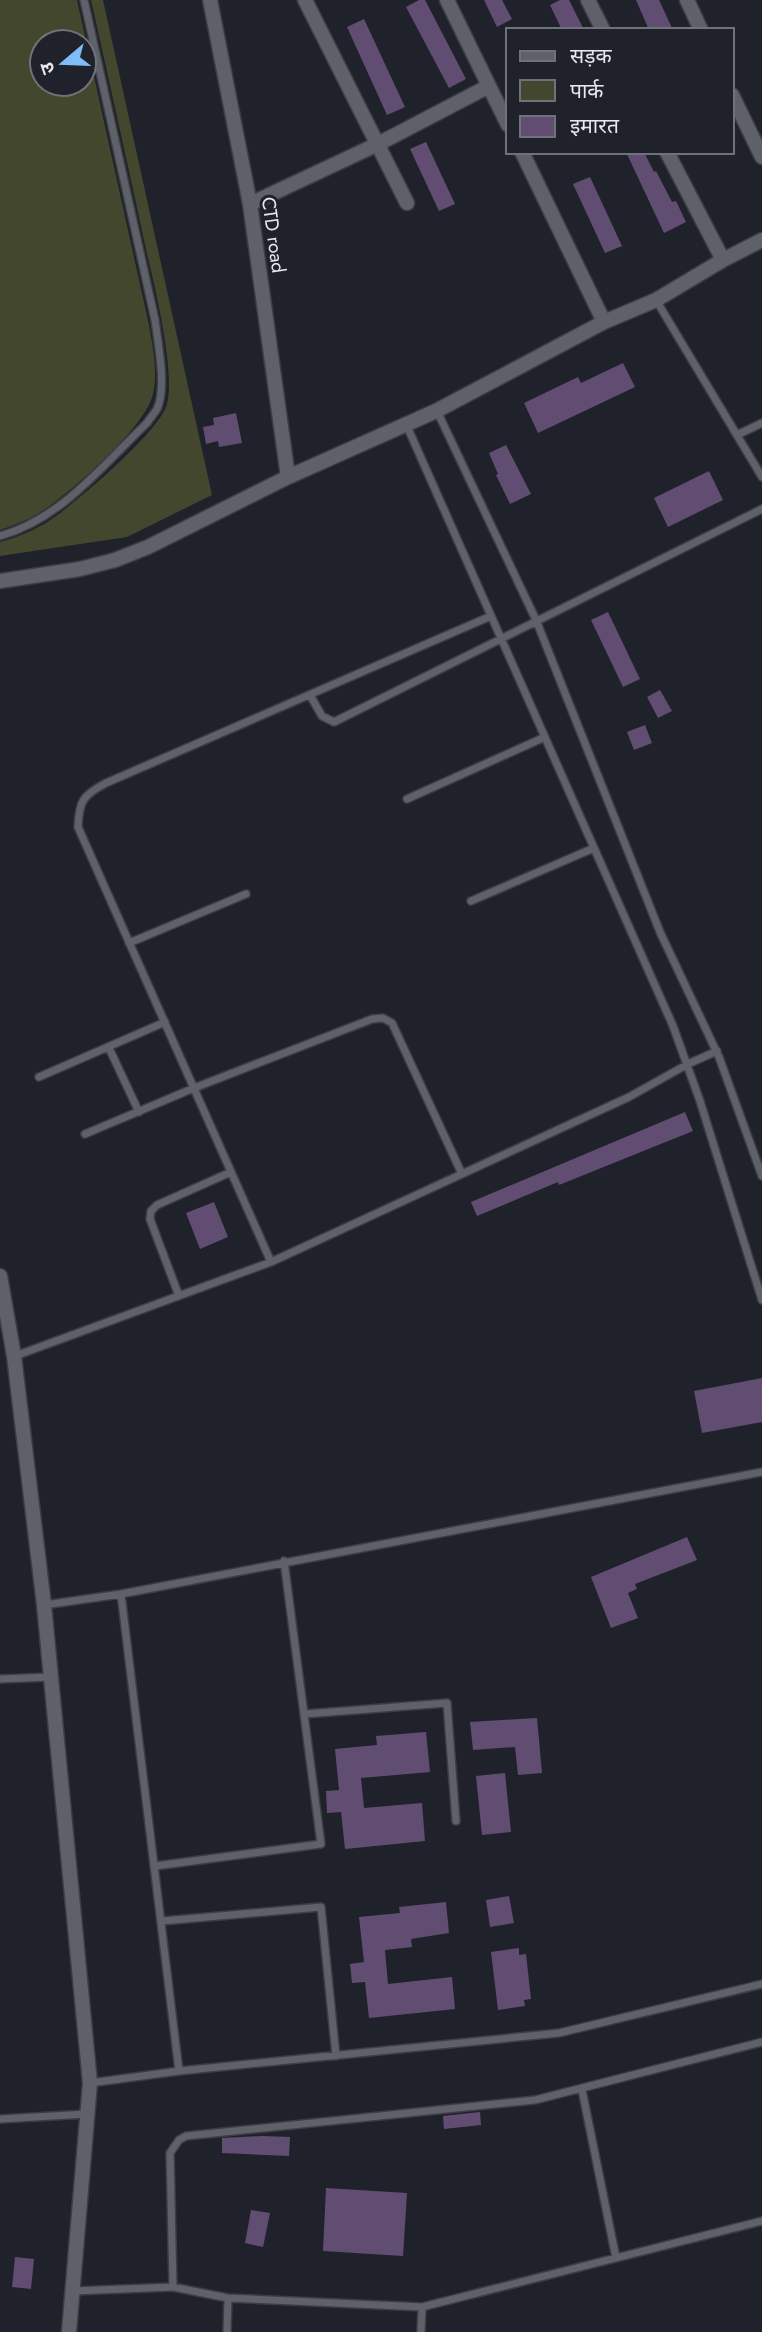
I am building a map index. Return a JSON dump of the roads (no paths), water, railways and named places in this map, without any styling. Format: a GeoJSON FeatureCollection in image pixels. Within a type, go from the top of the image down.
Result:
{"type":"FeatureCollection","features":[{"type":"Feature","properties":{"kind":"street","name":"CTD road"},"geometry":{"type":"LineString","coordinates":[[210,0],[250,204],[288,477]]}},
{"type":"Feature","properties":{"kind":"street"},"geometry":{"type":"LineString","coordinates":[[305,0],[407,203]]}},
{"type":"Feature","properties":{"kind":"street"},"geometry":{"type":"LineString","coordinates":[[447,0],[506,121]]}},
{"type":"Feature","properties":{"kind":"street"},"geometry":{"type":"LineString","coordinates":[[588,0],[602,28]]}},
{"type":"Feature","properties":{"kind":"street"},"geometry":{"type":"LineString","coordinates":[[688,0],[700,28]]}},
{"type":"Feature","properties":{"kind":"street"},"geometry":{"type":"LineString","coordinates":[[250,204],[378,144],[489,86]]}},
{"type":"Feature","properties":{"kind":"street"},"geometry":{"type":"LineString","coordinates":[[734,99],[762,156]]}},
{"type":"Feature","properties":{"kind":"street"},"geometry":{"type":"LineString","coordinates":[[523,154],[604,322]]}},
{"type":"Feature","properties":{"kind":"street"},"geometry":{"type":"LineString","coordinates":[[668,154],[723,260]]}},
{"type":"Feature","properties":{"kind":"street"},"geometry":{"type":"LineString","coordinates":[[0,581],[80,569],[116,560],[148,547],[288,477],[436,411],[604,322],[656,300],[762,240]]}},
{"type":"Feature","properties":{"kind":"street"},"geometry":{"type":"LineString","coordinates":[[0,1276],[14,1356],[44,1605],[90,2083],[69,2332]]}},
{"type":"Feature","properties":{"kind":"lane"},"geometry":{"type":"LineString","coordinates":[[0,536],[15,532],[43,518],[70,498],[147,423],[157,409],[160,397],[155,320],[84,0]]}},
{"type":"Feature","properties":{"kind":"lane"},"geometry":{"type":"LineString","coordinates":[[656,300],[762,477]]}},
{"type":"Feature","properties":{"kind":"lane"},"geometry":{"type":"LineString","coordinates":[[436,411],[536,620],[660,932],[717,1051],[762,1176]]}},
{"type":"Feature","properties":{"kind":"lane"},"geometry":{"type":"LineString","coordinates":[[737,435],[762,423]]}},
{"type":"Feature","properties":{"kind":"lane"},"geometry":{"type":"LineString","coordinates":[[406,424],[688,1064],[762,1300]]}},
{"type":"Feature","properties":{"kind":"lane"},"geometry":{"type":"LineString","coordinates":[[310,695],[322,716],[334,722],[762,509]]}},
{"type":"Feature","properties":{"kind":"lane"},"geometry":{"type":"LineString","coordinates":[[271,1262],[78,827],[79,806],[90,792],[491,616]]}},
{"type":"Feature","properties":{"kind":"lane"},"geometry":{"type":"LineString","coordinates":[[407,799],[545,737]]}},
{"type":"Feature","properties":{"kind":"lane"},"geometry":{"type":"LineString","coordinates":[[471,901],[594,848]]}},
{"type":"Feature","properties":{"kind":"lane"},"geometry":{"type":"LineString","coordinates":[[130,943],[246,894]]}},
{"type":"Feature","properties":{"kind":"lane"},"geometry":{"type":"LineString","coordinates":[[85,1134],[372,1018],[383,1018],[393,1023],[462,1174]]}},
{"type":"Feature","properties":{"kind":"lane"},"geometry":{"type":"LineString","coordinates":[[39,1077],[165,1023]]}},
{"type":"Feature","properties":{"kind":"lane"},"geometry":{"type":"LineString","coordinates":[[109,1048],[139,1112]]}},
{"type":"Feature","properties":{"kind":"lane"},"geometry":{"type":"LineString","coordinates":[[14,1356],[271,1262],[629,1097],[717,1051]]}},
{"type":"Feature","properties":{"kind":"lane"},"geometry":{"type":"LineString","coordinates":[[178,1296],[150,1219],[151,1211],[157,1205],[231,1172]]}},
{"type":"Feature","properties":{"kind":"lane"},"geometry":{"type":"LineString","coordinates":[[44,1605],[121,1594],[762,1472]]}},
{"type":"Feature","properties":{"kind":"lane"},"geometry":{"type":"LineString","coordinates":[[155,1866],[321,1844],[284,1561]]}},
{"type":"Feature","properties":{"kind":"lane"},"geometry":{"type":"LineString","coordinates":[[121,1594],[179,2071]]}},
{"type":"Feature","properties":{"kind":"lane"},"geometry":{"type":"LineString","coordinates":[[0,1679],[51,1677]]}},
{"type":"Feature","properties":{"kind":"lane"},"geometry":{"type":"LineString","coordinates":[[305,1714],[447,1703],[456,1821]]}},
{"type":"Feature","properties":{"kind":"lane"},"geometry":{"type":"LineString","coordinates":[[162,1921],[321,1908],[336,2056]]}},
{"type":"Feature","properties":{"kind":"lane"},"geometry":{"type":"LineString","coordinates":[[90,2083],[179,2071],[559,2033],[762,1984]]}},
{"type":"Feature","properties":{"kind":"lane"},"geometry":{"type":"LineString","coordinates":[[173,2287],[170,2154],[178,2140],[186,2136],[535,2100],[762,2042]]}},
{"type":"Feature","properties":{"kind":"lane"},"geometry":{"type":"LineString","coordinates":[[582,2090],[617,2258]]}},
{"type":"Feature","properties":{"kind":"lane"},"geometry":{"type":"LineString","coordinates":[[0,2119],[88,2114]]}},
{"type":"Feature","properties":{"kind":"lane"},"geometry":{"type":"LineString","coordinates":[[73,2291],[173,2287],[228,2298],[422,2307],[762,2221]]}},
{"type":"Feature","properties":{"kind":"lane"},"geometry":{"type":"LineString","coordinates":[[227,2332],[228,2298]]}},
{"type":"Feature","properties":{"kind":"lane"},"geometry":{"type":"LineString","coordinates":[[421,2332],[422,2307]]}}]}
